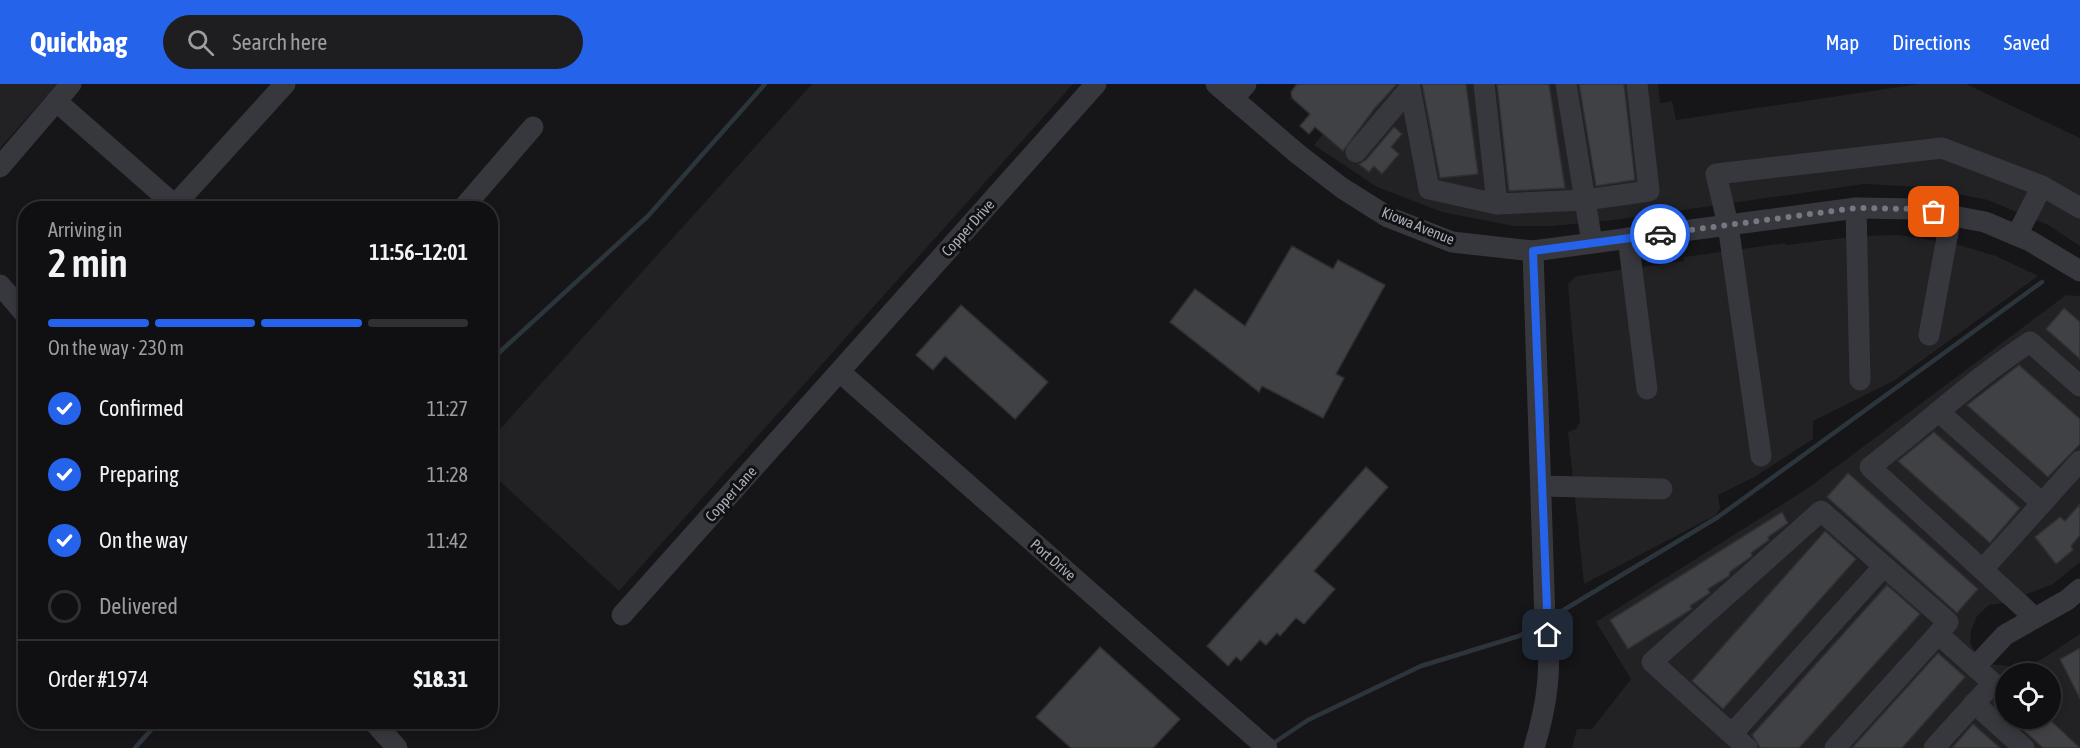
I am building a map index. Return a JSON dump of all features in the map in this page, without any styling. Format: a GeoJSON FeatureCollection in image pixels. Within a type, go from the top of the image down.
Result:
{"type":"FeatureCollection","features":[{"type":"Feature","properties":{"kind":"street"},"geometry":{"type":"LineString","coordinates":[[0,167],[71,84]]}},
{"type":"Feature","properties":{"kind":"street"},"geometry":{"type":"LineString","coordinates":[[181,201],[285,84]]}},
{"type":"Feature","properties":{"kind":"street","name":"Copper Drive"},"geometry":{"type":"LineString","coordinates":[[840,372],[1096,84]]}},
{"type":"Feature","properties":{"kind":"street","name":"Kiowa Avenue"},"geometry":{"type":"LineString","coordinates":[[1216,84],[1239,91],[1299,155],[1388,217],[1452,242],[1533,251],[1856,208],[1916,209],[1985,222],[2017,235],[2080,271]]}},
{"type":"Feature","properties":{"kind":"street"},"geometry":{"type":"LineString","coordinates":[[1484,84],[1497,204]]}},
{"type":"Feature","properties":{"kind":"street"},"geometry":{"type":"LineString","coordinates":[[1566,84],[1592,243]]}},
{"type":"Feature","properties":{"kind":"street"},"geometry":{"type":"LineString","coordinates":[[1356,152],[1410,88],[1428,189],[1497,204],[1585,200],[1649,191],[1637,84]]}},
{"type":"Feature","properties":{"kind":"street"},"geometry":{"type":"LineString","coordinates":[[56,101],[169,201]]}},
{"type":"Feature","properties":{"kind":"street"},"geometry":{"type":"LineString","coordinates":[[469,201],[533,127]]}},
{"type":"Feature","properties":{"kind":"street"},"geometry":{"type":"LineString","coordinates":[[1761,456],[1728,225],[1716,174],[1942,148],[2042,186],[2080,208]]}},
{"type":"Feature","properties":{"kind":"street"},"geometry":{"type":"LineString","coordinates":[[2017,235],[2042,186]]}},
{"type":"Feature","properties":{"kind":"street"},"geometry":{"type":"LineString","coordinates":[[1856,208],[1860,380]]}},
{"type":"Feature","properties":{"kind":"street"},"geometry":{"type":"LineString","coordinates":[[1929,335],[1951,216]]}},
{"type":"Feature","properties":{"kind":"street"},"geometry":{"type":"LineString","coordinates":[[1628,238],[1647,389]]}},
{"type":"Feature","properties":{"kind":"street"},"geometry":{"type":"LineString","coordinates":[[1533,251],[1545,621],[1550,649],[1546,706],[1534,748]]}},
{"type":"Feature","properties":{"kind":"street"},"geometry":{"type":"LineString","coordinates":[[0,285],[18,306]]}},
{"type":"Feature","properties":{"kind":"street"},"geometry":{"type":"LineString","coordinates":[[2035,618],[1870,468],[1940,413],[1987,370],[2030,342],[2080,386]]}},
{"type":"Feature","properties":{"kind":"street","name":"Copper Lane"},"geometry":{"type":"LineString","coordinates":[[622,615],[840,372]]}},
{"type":"Feature","properties":{"kind":"street","name":"Port Drive"},"geometry":{"type":"LineString","coordinates":[[840,372],[1267,748]]}},
{"type":"Feature","properties":{"kind":"street"},"geometry":{"type":"LineString","coordinates":[[1940,413],[2042,503]]}},
{"type":"Feature","properties":{"kind":"street"},"geometry":{"type":"LineString","coordinates":[[1983,569],[2080,461]]}},
{"type":"Feature","properties":{"kind":"street"},"geometry":{"type":"LineString","coordinates":[[1541,486],[1662,489]]}},
{"type":"Feature","properties":{"kind":"street"},"geometry":{"type":"LineString","coordinates":[[1835,748],[1948,622],[1821,510],[1652,662],[1739,741],[1884,566]]}},
{"type":"Feature","properties":{"kind":"street"},"geometry":{"type":"LineString","coordinates":[[1975,667],[2005,635],[2067,600],[2080,589]]}},
{"type":"Feature","properties":{"kind":"street"},"geometry":{"type":"LineString","coordinates":[[1934,748],[1993,683],[1938,634]]}},
{"type":"Feature","properties":{"kind":"street"},"geometry":{"type":"LineString","coordinates":[[1974,703],[2024,748]]}},
{"type":"Feature","properties":{"kind":"street"},"geometry":{"type":"LineString","coordinates":[[380,729],[397,748]]}},
{"type":"Feature","properties":{"kind":"shaded area"},"geometry":{"type":"Polygon","coordinates":[[[0,84],[57,84],[0,148],[0,84]]]}},
{"type":"Feature","properties":{"kind":"shaded area"},"geometry":{"type":"Polygon","coordinates":[[[812,84],[1073,84],[619,591],[498,479],[498,431],[812,84]]]}},
{"type":"Feature","properties":{"kind":"shaded area"},"geometry":{"type":"Polygon","coordinates":[[[1364,84],[1658,84],[1660,103],[1672,101],[1676,120],[1919,84],[1966,84],[2080,138],[2080,246],[2048,225],[1988,200],[1923,187],[1864,184],[1614,220],[1552,226],[1514,226],[1442,212],[1377,187],[1314,145],[1364,84]]]}},
{"type":"Feature","properties":{"kind":"shaded area"},"geometry":{"type":"Polygon","coordinates":[[[1898,235],[1956,244],[1996,256],[2038,276],[1895,380],[1813,421],[1813,439],[1756,476],[1718,495],[1720,508],[1716,515],[1584,584],[1568,432],[1576,429],[1580,422],[1568,284],[1577,276],[1684,261],[1684,257],[1785,243],[1786,245],[1859,236],[1898,235]]]}},
{"type":"Feature","properties":{"kind":"shaded area"},"geometry":{"type":"Polygon","coordinates":[[[2066,295],[2080,296],[2080,562],[2053,584],[2004,603],[1989,605],[1977,616],[1971,631],[1970,642],[1975,652],[1989,664],[1995,665],[1995,729],[2061,729],[2061,663],[2033,663],[2080,634],[2080,748],[1572,748],[1577,729],[1592,729],[1631,679],[1596,622],[1808,488],[2066,295]]]}},
{"type":"Feature","properties":{"kind":"building"},"geometry":{"type":"Polygon","coordinates":[[[1297,84],[1397,84],[1374,109],[1343,151],[1315,127],[1309,134],[1300,126],[1310,114],[1292,98],[1291,92],[1297,84]]]}},
{"type":"Feature","properties":{"kind":"building"},"geometry":{"type":"Polygon","coordinates":[[[1422,84],[1466,84],[1478,174],[1440,178],[1422,84]]]}},
{"type":"Feature","properties":{"kind":"building"},"geometry":{"type":"Polygon","coordinates":[[[1497,84],[1549,84],[1565,188],[1509,191],[1497,84]]]}},
{"type":"Feature","properties":{"kind":"building"},"geometry":{"type":"Polygon","coordinates":[[[1579,84],[1624,84],[1635,180],[1596,186],[1579,84]]]}},
{"type":"Feature","properties":{"kind":"building"},"geometry":{"type":"Polygon","coordinates":[[[1394,127],[1402,134],[1391,147],[1399,154],[1382,174],[1374,166],[1369,172],[1359,164],[1366,160],[1394,127]]]}},
{"type":"Feature","properties":{"kind":"building"},"geometry":{"type":"Polygon","coordinates":[[[1292,246],[1333,269],[1338,260],[1385,285],[1336,374],[1344,378],[1323,418],[1262,386],[1259,392],[1170,322],[1195,289],[1245,326],[1292,246]]]}},
{"type":"Feature","properties":{"kind":"building"},"geometry":{"type":"Polygon","coordinates":[[[961,305],[1048,382],[1015,419],[945,356],[933,370],[916,355],[961,305]]]}},
{"type":"Feature","properties":{"kind":"building"},"geometry":{"type":"Polygon","coordinates":[[[2064,308],[2080,322],[2080,359],[2046,329],[2064,308]]]}},
{"type":"Feature","properties":{"kind":"building"},"geometry":{"type":"Polygon","coordinates":[[[2019,365],[2080,419],[2080,444],[2048,477],[1967,405],[2019,365]]]}},
{"type":"Feature","properties":{"kind":"building"},"geometry":{"type":"Polygon","coordinates":[[[1934,432],[2020,508],[1990,543],[1898,461],[1934,432]]]}},
{"type":"Feature","properties":{"kind":"building"},"geometry":{"type":"Polygon","coordinates":[[[1366,467],[1388,487],[1314,571],[1335,589],[1304,624],[1296,618],[1280,636],[1277,633],[1266,645],[1260,640],[1241,661],[1236,657],[1228,666],[1207,646],[1366,467]]]}},
{"type":"Feature","properties":{"kind":"building"},"geometry":{"type":"Polygon","coordinates":[[[1848,473],[1978,589],[1957,613],[1827,497],[1848,473]]]}},
{"type":"Feature","properties":{"kind":"building"},"geometry":{"type":"Polygon","coordinates":[[[2080,504],[2080,535],[2071,546],[2073,550],[2056,564],[2035,537],[2060,517],[2065,521],[2080,504]]]}},
{"type":"Feature","properties":{"kind":"building"},"geometry":{"type":"Polygon","coordinates":[[[1782,512],[1788,523],[1768,537],[1769,540],[1751,553],[1752,556],[1730,572],[1729,576],[1708,589],[1710,593],[1690,606],[1692,609],[1628,649],[1610,620],[1782,512]]]}},
{"type":"Feature","properties":{"kind":"building"},"geometry":{"type":"Polygon","coordinates":[[[1825,531],[1856,559],[1723,709],[1692,681],[1825,531]]]}},
{"type":"Feature","properties":{"kind":"building"},"geometry":{"type":"Polygon","coordinates":[[[1887,585],[1920,614],[1799,748],[1760,748],[1752,735],[1887,585]]]}},
{"type":"Feature","properties":{"kind":"building"},"geometry":{"type":"Polygon","coordinates":[[[1100,647],[1180,719],[1153,748],[1071,748],[1036,717],[1100,647]]]}},
{"type":"Feature","properties":{"kind":"building"},"geometry":{"type":"Polygon","coordinates":[[[2080,648],[2080,699],[2060,659],[2080,648]]]}},
{"type":"Feature","properties":{"kind":"building"},"geometry":{"type":"Polygon","coordinates":[[[1938,653],[1965,677],[1902,748],[1852,748],[1938,653]]]}},
{"type":"Feature","properties":{"kind":"building"},"geometry":{"type":"Polygon","coordinates":[[[1973,724],[2000,748],[1952,748],[1973,724]]]}},
{"type":"Feature","properties":{"kind":"building"},"geometry":{"type":"Polygon","coordinates":[[[2022,729],[2060,729],[2080,748],[2043,748],[2022,729]]]}},
{"type":"Feature","properties":{"kind":"waterway"},"geometry":{"type":"LineString","coordinates":[[498,354],[648,216],[765,84]]}},
{"type":"Feature","properties":{"kind":"waterway"},"geometry":{"type":"LineString","coordinates":[[1552,617],[1718,517],[2042,282]]}},
{"type":"Feature","properties":{"kind":"waterway"},"geometry":{"type":"LineString","coordinates":[[1272,744],[1308,720],[1421,666],[1519,636],[1540,624]]}},
{"type":"Feature","properties":{"kind":"waterway"},"geometry":{"type":"LineString","coordinates":[[135,748],[152,729]]}},
{"type":"Feature","properties":{"kind":"way so far"},"geometry":{"type":"LineString","coordinates":[[1660,234],[1856,208],[1916,209],[1934,212]]}},
{"type":"Feature","properties":{"kind":"route"},"geometry":{"type":"LineString","coordinates":[[1548,635],[1545,621],[1533,251],[1660,234]]}}]}
